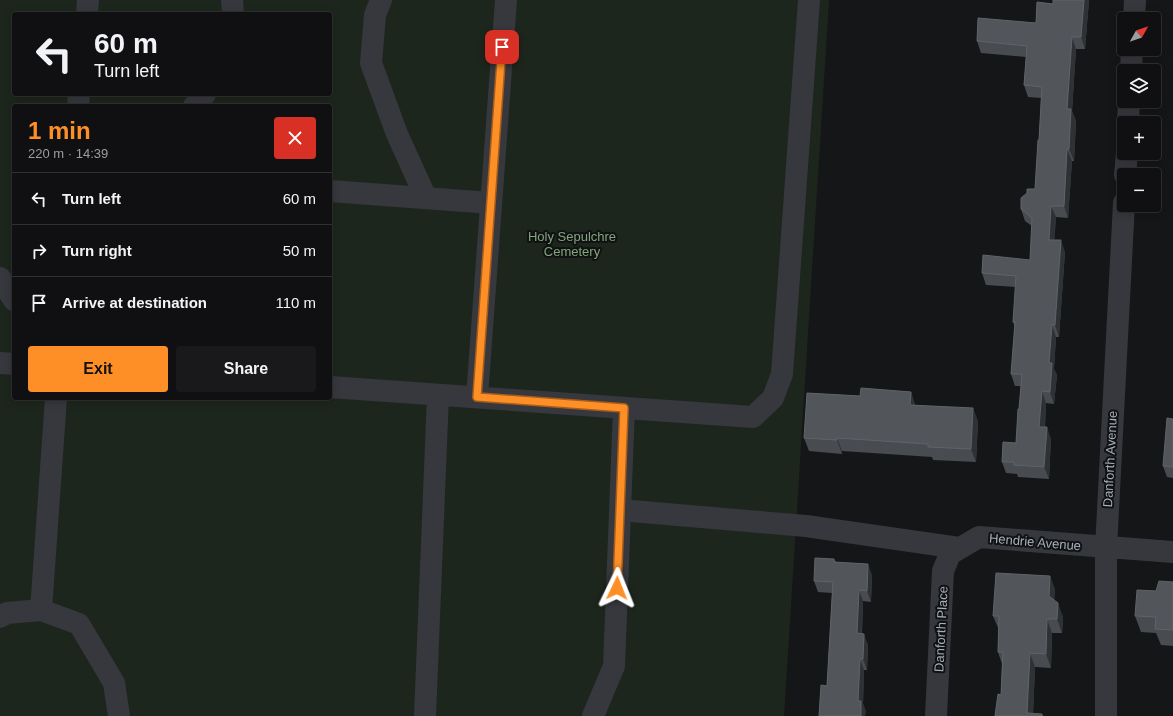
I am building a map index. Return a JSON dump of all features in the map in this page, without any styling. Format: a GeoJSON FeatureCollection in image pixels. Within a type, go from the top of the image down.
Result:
{"type":"FeatureCollection","features":[{"type":"Feature","properties":{"kind":"street"},"geometry":{"type":"LineString","coordinates":[[87,12],[88,0]]}},
{"type":"Feature","properties":{"kind":"street"},"geometry":{"type":"LineString","coordinates":[[232,0],[233,12]]}},
{"type":"Feature","properties":{"kind":"street"},"geometry":{"type":"LineString","coordinates":[[381,0],[375,15],[371,63],[397,134],[426,198]]}},
{"type":"Feature","properties":{"kind":"street"},"geometry":{"type":"LineString","coordinates":[[477,397],[506,0]]}},
{"type":"Feature","properties":{"kind":"street"},"geometry":{"type":"LineString","coordinates":[[332,387],[753,417],[773,398],[782,374],[809,0]]}},
{"type":"Feature","properties":{"kind":"street"},"geometry":{"type":"LineString","coordinates":[[1134,12],[1135,0]]}},
{"type":"Feature","properties":{"kind":"street"},"geometry":{"type":"LineString","coordinates":[[196,104],[203,96]]}},
{"type":"Feature","properties":{"kind":"street"},"geometry":{"type":"LineString","coordinates":[[332,191],[491,204]]}},
{"type":"Feature","properties":{"kind":"street","name":"Danforth Avenue"},"geometry":{"type":"LineString","coordinates":[[1106,716],[1106,548],[1124,212]]}},
{"type":"Feature","properties":{"kind":"street"},"geometry":{"type":"LineString","coordinates":[[0,278],[12,297]]}},
{"type":"Feature","properties":{"kind":"street"},"geometry":{"type":"LineString","coordinates":[[0,363],[12,364]]}},
{"type":"Feature","properties":{"kind":"street"},"geometry":{"type":"LineString","coordinates":[[426,716],[438,395]]}},
{"type":"Feature","properties":{"kind":"street"},"geometry":{"type":"LineString","coordinates":[[41,610],[56,400]]}},
{"type":"Feature","properties":{"kind":"street"},"geometry":{"type":"LineString","coordinates":[[593,716],[614,666],[624,408]]}},
{"type":"Feature","properties":{"kind":"street"},"geometry":{"type":"LineString","coordinates":[[620,510],[806,526],[959,548]]}},
{"type":"Feature","properties":{"kind":"street","name":"Hendrie Avenue"},"geometry":{"type":"LineString","coordinates":[[959,548],[979,538],[1173,552]]}},
{"type":"Feature","properties":{"kind":"street","name":"Danforth Place"},"geometry":{"type":"LineString","coordinates":[[936,716],[943,571],[950,554],[959,548]]}},
{"type":"Feature","properties":{"kind":"street"},"geometry":{"type":"LineString","coordinates":[[0,618],[7,613],[41,610],[79,624],[114,683],[119,716]]}},
{"type":"Feature","properties":{"kind":"green space","name":"Holy Sepulchre Cemetery"},"geometry":{"type":"Polygon","coordinates":[[[0,0],[829,0],[784,716],[0,716],[0,0]]]}},
{"type":"Feature","properties":{"kind":"building"},"geometry":{"type":"Polygon","coordinates":[[[1053,0],[1084,0],[1081,37],[1072,37],[1067,109],[1071,109],[1064,206],[1051,206],[1049,240],[1061,240],[1055,325],[1052,325],[1049,363],[1052,363],[1050,392],[1042,391],[1039,427],[1047,427],[1044,467],[1014,465],[1014,462],[1002,462],[1003,442],[1016,443],[1022,374],[1011,374],[1015,322],[1013,322],[1016,276],[982,273],[983,255],[1030,260],[1032,218],[1021,209],[1021,198],[1027,193],[1027,189],[1035,189],[1042,87],[1024,85],[1027,46],[977,41],[978,18],[1036,23],[1037,2],[1053,4],[1053,0]]]}},
{"type":"Feature","properties":{"kind":"building"},"geometry":{"type":"Polygon","coordinates":[[[861,388],[911,392],[910,405],[973,408],[971,449],[928,447],[928,444],[837,438],[837,440],[804,438],[807,393],[860,396],[861,388]]]}},
{"type":"Feature","properties":{"kind":"building"},"geometry":{"type":"Polygon","coordinates":[[[1167,418],[1173,419],[1173,467],[1163,466],[1167,418]]]}},
{"type":"Feature","properties":{"kind":"building"},"geometry":{"type":"Polygon","coordinates":[[[815,558],[834,559],[834,562],[868,564],[867,591],[859,590],[857,633],[864,634],[863,659],[860,659],[858,701],[861,701],[861,716],[819,716],[821,685],[827,686],[833,582],[814,581],[815,558]]]}},
{"type":"Feature","properties":{"kind":"building"},"geometry":{"type":"Polygon","coordinates":[[[996,573],[1050,576],[1049,596],[1058,603],[1057,619],[1047,619],[1046,654],[1030,653],[1027,713],[1042,714],[1042,716],[995,716],[998,694],[1001,695],[1003,652],[998,652],[999,616],[993,616],[996,573]]]}},
{"type":"Feature","properties":{"kind":"building"},"geometry":{"type":"Polygon","coordinates":[[[1159,581],[1173,582],[1173,630],[1155,629],[1156,617],[1135,616],[1137,590],[1156,591],[1159,581]]]}},
{"type":"Feature","properties":{"kind":"route"},"geometry":{"type":"LineString","coordinates":[[502,47],[477,397],[624,408],[617,588]]}}]}
